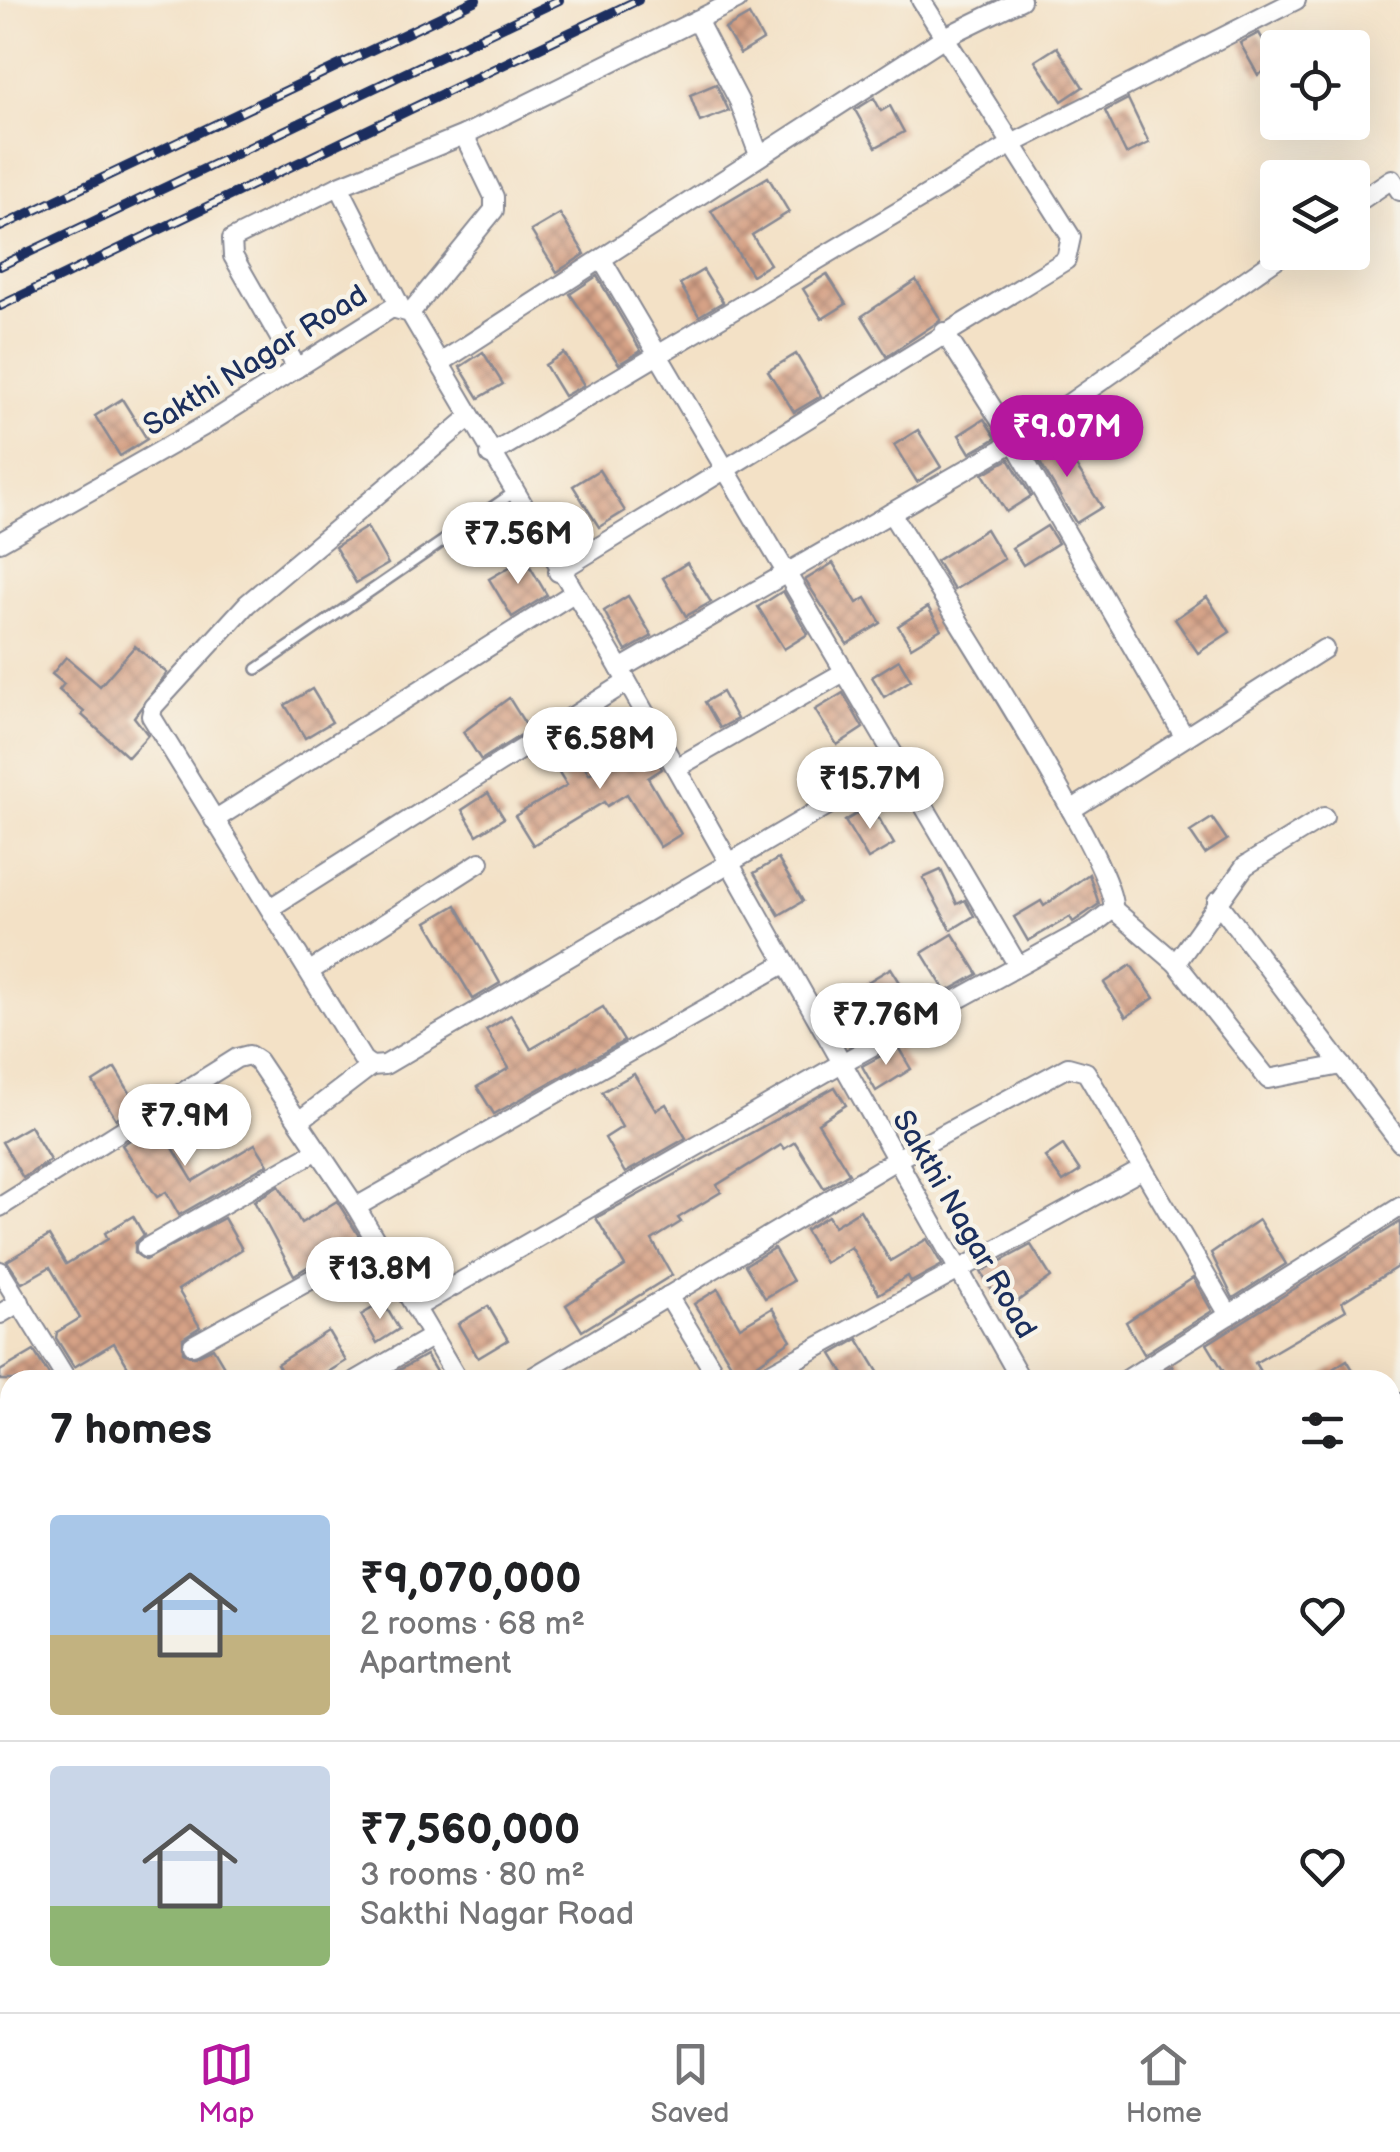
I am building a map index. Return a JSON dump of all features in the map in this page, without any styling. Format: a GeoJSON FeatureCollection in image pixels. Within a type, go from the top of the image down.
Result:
{"type":"FeatureCollection","features":[{"type":"Feature","properties":{"kind":"street"},"geometry":{"type":"LineString","coordinates":[[297,368],[229,243],[243,231],[339,186],[464,135],[737,0]]}},
{"type":"Feature","properties":{"kind":"street"},"geometry":{"type":"LineString","coordinates":[[558,572],[1066,260],[1071,238],[920,0]]}},
{"type":"Feature","properties":{"kind":"street"},"geometry":{"type":"LineString","coordinates":[[440,363],[943,38],[1021,0]]}},
{"type":"Feature","properties":{"kind":"street"},"geometry":{"type":"LineString","coordinates":[[490,455],[662,357],[1012,144],[1296,0]]}},
{"type":"Feature","properties":{"kind":"street"},"geometry":{"type":"LineString","coordinates":[[697,20],[738,101],[759,155]]}},
{"type":"Feature","properties":{"kind":"street"},"geometry":{"type":"LineString","coordinates":[[339,186],[406,311],[494,210],[494,197],[464,135]]}},
{"type":"Feature","properties":{"kind":"street"},"geometry":{"type":"LineString","coordinates":[[1370,194],[1392,179],[1400,191]]}},
{"type":"Feature","properties":{"kind":"street"},"geometry":{"type":"LineString","coordinates":[[602,260],[1017,964]]}},
{"type":"Feature","properties":{"kind":"street"},"geometry":{"type":"LineString","coordinates":[[270,908],[786,571],[1014,442],[1260,270]]}},
{"type":"Feature","properties":{"kind":"street","name":"Sakthi Nagar Road"},"geometry":{"type":"LineString","coordinates":[[0,542],[392,308],[406,311],[676,768],[1016,1370]]}},
{"type":"Feature","properties":{"kind":"street"},"geometry":{"type":"LineString","coordinates":[[944,332],[1014,442],[1184,736]]}},
{"type":"Feature","properties":{"kind":"street"},"geometry":{"type":"LineString","coordinates":[[470,418],[247,604],[153,708],[154,724],[363,1060],[371,1066],[385,1066],[898,764]]}},
{"type":"Feature","properties":{"kind":"street"},"geometry":{"type":"LineString","coordinates":[[891,513],[1071,810],[1111,886],[1113,910],[1176,963],[1268,1079],[1342,1065]]}},
{"type":"Feature","properties":{"kind":"street"},"geometry":{"type":"LineString","coordinates":[[214,820],[572,594]]}},
{"type":"Feature","properties":{"kind":"street"},"geometry":{"type":"LineString","coordinates":[[1071,810],[1324,649]]}},
{"type":"Feature","properties":{"kind":"street"},"geometry":{"type":"LineString","coordinates":[[676,768],[844,672]]}},
{"type":"Feature","properties":{"kind":"street"},"geometry":{"type":"LineString","coordinates":[[1176,963],[1218,901],[1261,852],[1324,817]]}},
{"type":"Feature","properties":{"kind":"street"},"geometry":{"type":"LineString","coordinates":[[310,971],[480,862]]}},
{"type":"Feature","properties":{"kind":"street"},"geometry":{"type":"LineString","coordinates":[[1218,901],[1400,1142]]}},
{"type":"Feature","properties":{"kind":"street"},"geometry":{"type":"LineString","coordinates":[[415,1308],[1017,964],[1090,927],[1113,910]]}},
{"type":"Feature","properties":{"kind":"street"},"geometry":{"type":"LineString","coordinates":[[356,1207],[784,964]]}},
{"type":"Feature","properties":{"kind":"street"},"geometry":{"type":"LineString","coordinates":[[0,1207],[237,1058],[249,1056],[258,1061],[356,1207],[451,1370]]}},
{"type":"Feature","properties":{"kind":"street"},"geometry":{"type":"LineString","coordinates":[[299,1121],[371,1066]]}},
{"type":"Feature","properties":{"kind":"street"},"geometry":{"type":"LineString","coordinates":[[545,1370],[898,1158],[1076,1066],[1086,1072],[1230,1316]]}},
{"type":"Feature","properties":{"kind":"street"},"geometry":{"type":"LineString","coordinates":[[146,1248],[318,1150]]}},
{"type":"Feature","properties":{"kind":"street"},"geometry":{"type":"LineString","coordinates":[[776,1370],[1142,1169]]}},
{"type":"Feature","properties":{"kind":"street"},"geometry":{"type":"LineString","coordinates":[[1142,1370],[1400,1206]]}},
{"type":"Feature","properties":{"kind":"street"},"geometry":{"type":"LineString","coordinates":[[193,1345],[378,1243]]}},
{"type":"Feature","properties":{"kind":"street"},"geometry":{"type":"LineString","coordinates":[[0,1270],[61,1370]]}},
{"type":"Feature","properties":{"kind":"street"},"geometry":{"type":"LineString","coordinates":[[668,1296],[713,1370]]}},
{"type":"Feature","properties":{"kind":"street"},"geometry":{"type":"LineString","coordinates":[[0,1314],[20,1302]]}},
{"type":"Feature","properties":{"kind":"street"},"geometry":{"type":"LineString","coordinates":[[374,1370],[430,1337]]}},
{"type":"Feature","properties":{"kind":"lane"},"geometry":{"type":"LineString","coordinates":[[256,669],[513,493]]}},
{"type":"Feature","properties":{"kind":"building"},"geometry":{"type":"Polygon","coordinates":[[[749,15],[763,40],[740,54],[725,29],[749,15]]]}},
{"type":"Feature","properties":{"kind":"building"},"geometry":{"type":"Polygon","coordinates":[[[1259,33],[1260,74],[1258,75],[1240,43],[1259,33]]]}},
{"type":"Feature","properties":{"kind":"building"},"geometry":{"type":"Polygon","coordinates":[[[1057,47],[1083,87],[1062,101],[1035,61],[1057,47]]]}},
{"type":"Feature","properties":{"kind":"building"},"geometry":{"type":"Polygon","coordinates":[[[716,84],[729,111],[700,122],[690,95],[716,84]]]}},
{"type":"Feature","properties":{"kind":"building"},"geometry":{"type":"Polygon","coordinates":[[[874,98],[881,111],[890,106],[904,132],[876,147],[855,110],[874,98]]]}},
{"type":"Feature","properties":{"kind":"building"},"geometry":{"type":"Polygon","coordinates":[[[1128,99],[1149,143],[1126,154],[1105,111],[1128,99]]]}},
{"type":"Feature","properties":{"kind":"building"},"geometry":{"type":"Polygon","coordinates":[[[768,177],[789,212],[752,235],[770,264],[752,275],[711,211],[768,177]]]}},
{"type":"Feature","properties":{"kind":"building"},"geometry":{"type":"Polygon","coordinates":[[[560,214],[585,254],[557,272],[531,231],[560,214]]]}},
{"type":"Feature","properties":{"kind":"building"},"geometry":{"type":"Polygon","coordinates":[[[703,270],[723,302],[699,316],[680,284],[703,270]]]}},
{"type":"Feature","properties":{"kind":"building"},"geometry":{"type":"Polygon","coordinates":[[[827,274],[846,304],[822,319],[803,289],[827,274]]]}},
{"type":"Feature","properties":{"kind":"building"},"geometry":{"type":"Polygon","coordinates":[[[597,276],[641,351],[619,364],[570,294],[597,276]]]}},
{"type":"Feature","properties":{"kind":"building"},"geometry":{"type":"Polygon","coordinates":[[[916,280],[941,320],[887,356],[862,316],[916,280]]]}},
{"type":"Feature","properties":{"kind":"building"},"geometry":{"type":"Polygon","coordinates":[[[483,352],[503,384],[479,398],[460,367],[483,352]]]}},
{"type":"Feature","properties":{"kind":"building"},"geometry":{"type":"Polygon","coordinates":[[[564,353],[584,385],[564,396],[545,365],[564,353]]]}},
{"type":"Feature","properties":{"kind":"building"},"geometry":{"type":"Polygon","coordinates":[[[796,354],[821,396],[794,412],[768,371],[796,354]]]}},
{"type":"Feature","properties":{"kind":"building"},"geometry":{"type":"Polygon","coordinates":[[[122,399],[147,439],[120,456],[95,416],[122,399]]]}},
{"type":"Feature","properties":{"kind":"building"},"geometry":{"type":"Polygon","coordinates":[[[984,419],[996,438],[970,453],[959,435],[984,419]]]}},
{"type":"Feature","properties":{"kind":"building"},"geometry":{"type":"Polygon","coordinates":[[[918,430],[941,467],[917,482],[894,445],[918,430]]]}},
{"type":"Feature","properties":{"kind":"building"},"geometry":{"type":"Polygon","coordinates":[[[1057,436],[1102,507],[1076,523],[1033,451],[1057,436]]]}},
{"type":"Feature","properties":{"kind":"building"},"geometry":{"type":"Polygon","coordinates":[[[1009,459],[1031,496],[1006,512],[983,474],[1009,459]]]}},
{"type":"Feature","properties":{"kind":"building"},"geometry":{"type":"Polygon","coordinates":[[[599,470],[625,511],[599,527],[573,486],[599,470]]]}},
{"type":"Feature","properties":{"kind":"building"},"geometry":{"type":"Polygon","coordinates":[[[1047,526],[1058,543],[1023,565],[1012,548],[1047,526]]]}},
{"type":"Feature","properties":{"kind":"building"},"geometry":{"type":"Polygon","coordinates":[[[367,527],[388,564],[356,583],[335,547],[367,527]]]}},
{"type":"Feature","properties":{"kind":"building"},"geometry":{"type":"Polygon","coordinates":[[[986,529],[1004,559],[954,590],[936,561],[986,529]]]}},
{"type":"Feature","properties":{"kind":"building"},"geometry":{"type":"Polygon","coordinates":[[[525,558],[547,595],[512,617],[489,579],[525,558]]]}},
{"type":"Feature","properties":{"kind":"building"},"geometry":{"type":"Polygon","coordinates":[[[687,563],[711,602],[686,616],[663,578],[687,563]]]}},
{"type":"Feature","properties":{"kind":"building"},"geometry":{"type":"Polygon","coordinates":[[[833,563],[857,603],[866,598],[881,623],[847,644],[805,580],[833,563]]]}},
{"type":"Feature","properties":{"kind":"building"},"geometry":{"type":"Polygon","coordinates":[[[783,591],[808,634],[784,649],[758,607],[783,591]]]}},
{"type":"Feature","properties":{"kind":"building"},"geometry":{"type":"Polygon","coordinates":[[[628,596],[652,636],[626,651],[604,611],[628,596]]]}},
{"type":"Feature","properties":{"kind":"building"},"geometry":{"type":"Polygon","coordinates":[[[1207,597],[1230,632],[1198,653],[1175,619],[1207,597]]]}},
{"type":"Feature","properties":{"kind":"building"},"geometry":{"type":"Polygon","coordinates":[[[928,607],[941,629],[911,647],[898,626],[928,607]]]}},
{"type":"Feature","properties":{"kind":"building"},"geometry":{"type":"Polygon","coordinates":[[[135,646],[167,673],[134,717],[148,735],[128,757],[59,690],[64,684],[52,674],[66,657],[100,686],[135,646]]]}},
{"type":"Feature","properties":{"kind":"building"},"geometry":{"type":"Polygon","coordinates":[[[899,660],[911,680],[884,697],[872,677],[899,660]]]}},
{"type":"Feature","properties":{"kind":"building"},"geometry":{"type":"Polygon","coordinates":[[[312,689],[332,722],[305,738],[285,705],[312,689]]]}},
{"type":"Feature","properties":{"kind":"building"},"geometry":{"type":"Polygon","coordinates":[[[722,692],[737,719],[720,728],[705,702],[722,692]]]}},
{"type":"Feature","properties":{"kind":"building"},"geometry":{"type":"Polygon","coordinates":[[[843,693],[863,728],[837,745],[815,710],[843,693]]]}},
{"type":"Feature","properties":{"kind":"building"},"geometry":{"type":"Polygon","coordinates":[[[509,698],[529,730],[481,760],[463,732],[509,698]]]}},
{"type":"Feature","properties":{"kind":"building"},"geometry":{"type":"Polygon","coordinates":[[[566,737],[589,774],[645,739],[662,769],[648,778],[681,834],[660,847],[627,794],[607,806],[604,802],[533,845],[515,816],[567,785],[545,750],[566,737]]]}},
{"type":"Feature","properties":{"kind":"building"},"geometry":{"type":"Polygon","coordinates":[[[488,793],[504,818],[477,835],[462,810],[488,793]]]}},
{"type":"Feature","properties":{"kind":"building"},"geometry":{"type":"Polygon","coordinates":[[[871,805],[894,844],[868,859],[845,821],[871,805]]]}},
{"type":"Feature","properties":{"kind":"building"},"geometry":{"type":"Polygon","coordinates":[[[1212,818],[1227,840],[1205,854],[1190,832],[1212,818]]]}},
{"type":"Feature","properties":{"kind":"building"},"geometry":{"type":"Polygon","coordinates":[[[778,859],[803,901],[779,915],[754,873],[778,859]]]}},
{"type":"Feature","properties":{"kind":"building"},"geometry":{"type":"Polygon","coordinates":[[[941,870],[957,904],[965,900],[974,916],[951,930],[923,878],[941,870]]]}},
{"type":"Feature","properties":{"kind":"building"},"geometry":{"type":"Polygon","coordinates":[[[1089,874],[1099,904],[1073,922],[1070,917],[1028,941],[1014,917],[1041,901],[1044,906],[1089,874]]]}},
{"type":"Feature","properties":{"kind":"building"},"geometry":{"type":"Polygon","coordinates":[[[456,905],[500,983],[473,999],[427,922],[456,905]]]}},
{"type":"Feature","properties":{"kind":"building"},"geometry":{"type":"Polygon","coordinates":[[[953,934],[978,974],[946,992],[922,953],[953,934]]]}},
{"type":"Feature","properties":{"kind":"building"},"geometry":{"type":"Polygon","coordinates":[[[1131,965],[1154,998],[1126,1017],[1104,983],[1131,965]]]}},
{"type":"Feature","properties":{"kind":"building"},"geometry":{"type":"Polygon","coordinates":[[[891,968],[916,1008],[849,1045],[826,1007],[891,968]]]}},
{"type":"Feature","properties":{"kind":"building"},"geometry":{"type":"Polygon","coordinates":[[[603,1007],[624,1041],[494,1114],[477,1087],[509,1068],[486,1030],[511,1015],[531,1049],[603,1007]]]}},
{"type":"Feature","properties":{"kind":"building"},"geometry":{"type":"Polygon","coordinates":[[[898,1047],[911,1069],[876,1091],[862,1066],[898,1047]]]}},
{"type":"Feature","properties":{"kind":"building"},"geometry":{"type":"Polygon","coordinates":[[[115,1068],[138,1106],[116,1119],[93,1082],[115,1068]]]}},
{"type":"Feature","properties":{"kind":"building"},"geometry":{"type":"Polygon","coordinates":[[[634,1074],[656,1110],[666,1104],[686,1138],[625,1173],[605,1138],[622,1127],[602,1092],[634,1074]]]}},
{"type":"Feature","properties":{"kind":"building"},"geometry":{"type":"Polygon","coordinates":[[[835,1087],[846,1105],[818,1123],[849,1173],[824,1188],[795,1142],[784,1149],[781,1145],[717,1185],[721,1192],[678,1218],[681,1222],[652,1240],[672,1275],[582,1331],[566,1305],[625,1266],[596,1218],[835,1087]]]}},
{"type":"Feature","properties":{"kind":"building"},"geometry":{"type":"Polygon","coordinates":[[[163,1119],[172,1135],[167,1138],[193,1181],[255,1144],[268,1164],[179,1215],[166,1192],[157,1197],[122,1145],[163,1119]]]}},
{"type":"Feature","properties":{"kind":"building"},"geometry":{"type":"Polygon","coordinates":[[[30,1126],[50,1160],[23,1178],[2,1142],[30,1126]]]}},
{"type":"Feature","properties":{"kind":"building"},"geometry":{"type":"Polygon","coordinates":[[[1063,1145],[1080,1171],[1063,1182],[1045,1157],[1063,1145]]]}},
{"type":"Feature","properties":{"kind":"building"},"geometry":{"type":"Polygon","coordinates":[[[279,1186],[301,1223],[337,1201],[359,1236],[294,1275],[254,1201],[279,1186]]]}},
{"type":"Feature","properties":{"kind":"building"},"geometry":{"type":"Polygon","coordinates":[[[860,1210],[890,1261],[927,1239],[942,1265],[911,1282],[908,1276],[879,1294],[851,1247],[825,1263],[805,1230],[828,1216],[834,1226],[860,1210]]]}},
{"type":"Feature","properties":{"kind":"building"},"geometry":{"type":"Polygon","coordinates":[[[133,1216],[144,1235],[135,1243],[135,1253],[145,1260],[224,1218],[242,1249],[178,1290],[200,1327],[183,1338],[183,1352],[194,1357],[213,1348],[226,1370],[130,1370],[114,1343],[74,1367],[56,1338],[57,1332],[80,1318],[50,1267],[22,1283],[7,1261],[49,1236],[66,1264],[108,1239],[105,1233],[133,1216]]]}},
{"type":"Feature","properties":{"kind":"building"},"geometry":{"type":"Polygon","coordinates":[[[1259,1220],[1286,1264],[1233,1298],[1211,1253],[1259,1220]]]}},
{"type":"Feature","properties":{"kind":"building"},"geometry":{"type":"Polygon","coordinates":[[[1400,1222],[1400,1265],[1342,1302],[1346,1310],[1255,1363],[1259,1370],[1223,1370],[1207,1344],[1400,1222]]]}},
{"type":"Feature","properties":{"kind":"building"},"geometry":{"type":"Polygon","coordinates":[[[1031,1245],[1051,1277],[1004,1311],[981,1272],[1031,1245]]]}},
{"type":"Feature","properties":{"kind":"building"},"geometry":{"type":"Polygon","coordinates":[[[774,1248],[793,1281],[765,1298],[745,1265],[774,1248]]]}},
{"type":"Feature","properties":{"kind":"building"},"geometry":{"type":"Polygon","coordinates":[[[1193,1278],[1212,1311],[1144,1354],[1126,1322],[1193,1278]]]}},
{"type":"Feature","properties":{"kind":"building"},"geometry":{"type":"Polygon","coordinates":[[[718,1289],[740,1327],[772,1308],[791,1340],[749,1370],[735,1370],[694,1304],[718,1289]]]}},
{"type":"Feature","properties":{"kind":"building"},"geometry":{"type":"Polygon","coordinates":[[[383,1302],[399,1329],[377,1343],[361,1315],[383,1302]]]}},
{"type":"Feature","properties":{"kind":"building"},"geometry":{"type":"Polygon","coordinates":[[[488,1306],[508,1340],[478,1358],[458,1324],[488,1306]]]}},
{"type":"Feature","properties":{"kind":"building"},"geometry":{"type":"Polygon","coordinates":[[[328,1331],[346,1361],[331,1370],[281,1370],[277,1364],[328,1331]]]}},
{"type":"Feature","properties":{"kind":"building"},"geometry":{"type":"Polygon","coordinates":[[[858,1339],[877,1370],[842,1370],[832,1354],[858,1339]]]}},
{"type":"Feature","properties":{"kind":"building"},"geometry":{"type":"Polygon","coordinates":[[[34,1351],[46,1370],[2,1370],[34,1351]]]}},
{"type":"Feature","properties":{"kind":"building"},"geometry":{"type":"Polygon","coordinates":[[[426,1355],[435,1370],[400,1370],[426,1355]]]}},
{"type":"Feature","properties":{"kind":"building"},"geometry":{"type":"Polygon","coordinates":[[[1347,1360],[1353,1370],[1331,1370],[1347,1360]]]}},
{"type":"Feature","properties":{"kind":"railway"},"geometry":{"type":"LineString","coordinates":[[0,227],[476,0]]}},
{"type":"Feature","properties":{"kind":"railway"},"geometry":{"type":"LineString","coordinates":[[0,266],[559,0]]}},
{"type":"Feature","properties":{"kind":"railway"},"geometry":{"type":"LineString","coordinates":[[0,306],[638,0]]}}]}
